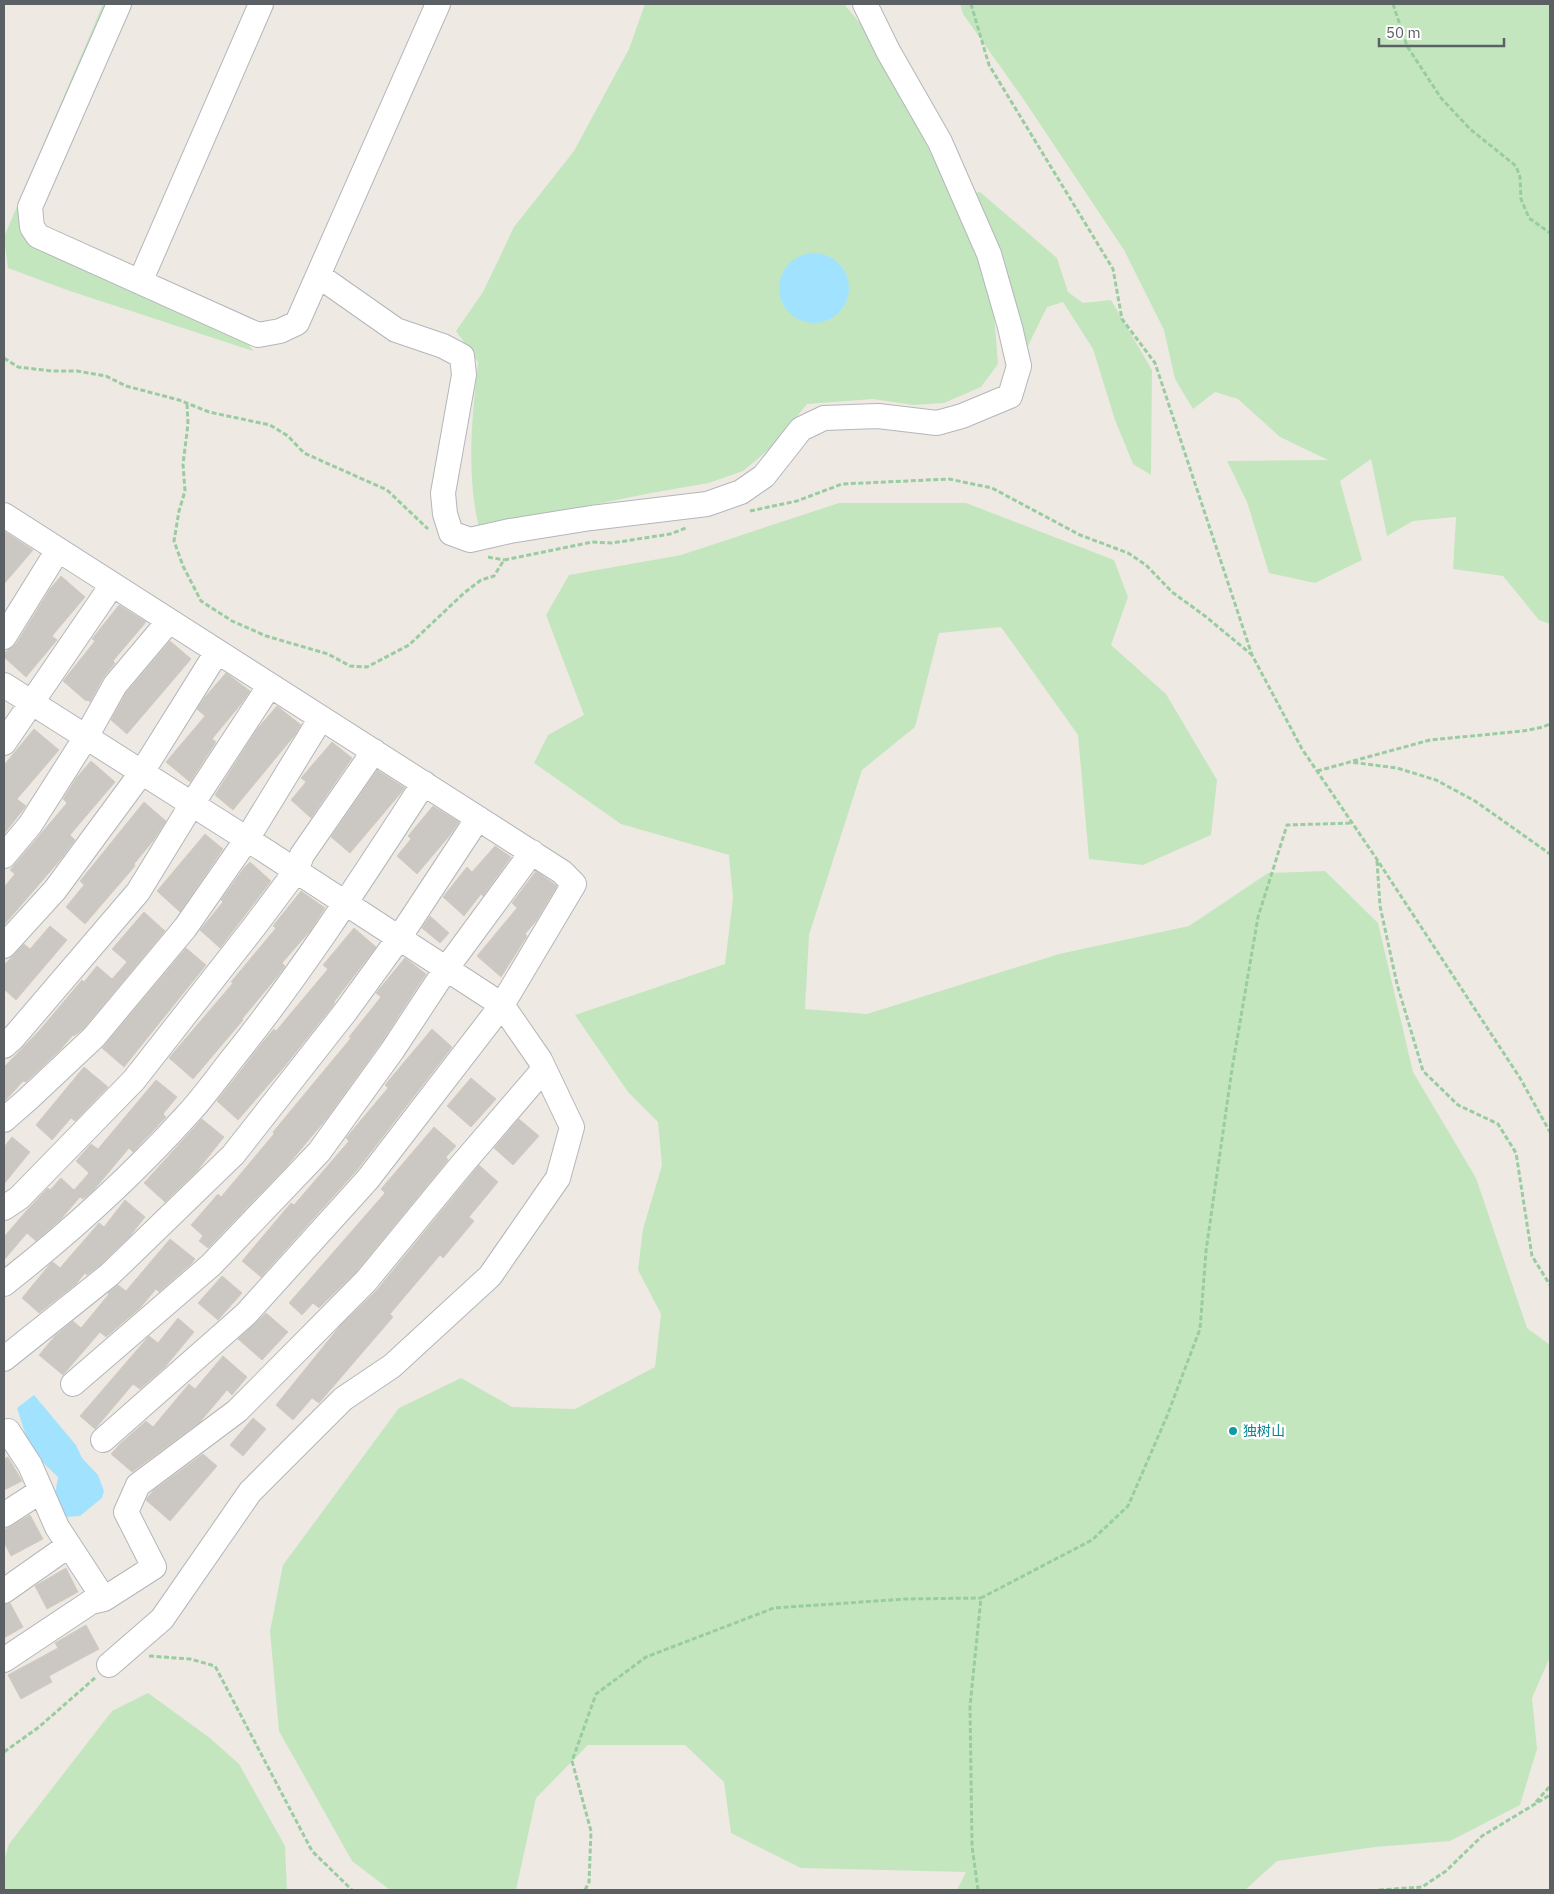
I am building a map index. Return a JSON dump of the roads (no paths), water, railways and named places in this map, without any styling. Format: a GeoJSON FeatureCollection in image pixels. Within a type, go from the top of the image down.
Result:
{"type":"FeatureCollection","features":[{"type":"Feature","properties":{"kind":"lane"},"geometry":{"type":"LineString","coordinates":[[119,4],[30,207],[32,227],[38,236],[258,335],[280,331],[297,323],[438,4]]}},
{"type":"Feature","properties":{"kind":"lane"},"geometry":{"type":"LineString","coordinates":[[140,282],[261,4]]}},
{"type":"Feature","properties":{"kind":"lane"},"geometry":{"type":"LineString","coordinates":[[319,276],[396,330],[443,346],[462,356],[464,375],[443,493],[445,514],[452,533],[470,540],[510,531],[590,518],[707,504],[741,492],[764,476],[801,429],[824,418],[878,416],[937,423],[962,416],[1010,396],[1019,366],[1010,326],[988,254],[940,142],[888,51],[865,4]]}},
{"type":"Feature","properties":{"kind":"lane"},"geometry":{"type":"LineString","coordinates":[[4,515],[532,852],[562,872],[574,884],[502,1005],[368,1178],[246,1314],[103,1440]]}},
{"type":"Feature","properties":{"kind":"lane"},"geometry":{"type":"LineString","coordinates":[[4,637],[58,550]]}},
{"type":"Feature","properties":{"kind":"lane"},"geometry":{"type":"LineString","coordinates":[[4,743],[112,585]]}},
{"type":"Feature","properties":{"kind":"lane"},"geometry":{"type":"LineString","coordinates":[[4,856],[30,825],[86,737],[115,685],[169,621]]}},
{"type":"Feature","properties":{"kind":"lane"},"geometry":{"type":"LineString","coordinates":[[4,946],[55,890],[142,772],[217,652]]}},
{"type":"Feature","properties":{"kind":"lane"},"geometry":{"type":"LineString","coordinates":[[4,685],[296,870],[502,1005],[540,1060],[572,1127],[558,1178],[490,1276],[392,1366],[343,1398],[250,1492],[162,1619],[109,1665]]}},
{"type":"Feature","properties":{"kind":"lane"},"geometry":{"type":"LineString","coordinates":[[4,1046],[138,892],[192,804],[270,685]]}},
{"type":"Feature","properties":{"kind":"lane"},"geometry":{"type":"LineString","coordinates":[[4,1120],[94,1037],[185,928],[247,839],[321,718]]}},
{"type":"Feature","properties":{"kind":"lane"},"geometry":{"type":"LineString","coordinates":[[4,1208],[19,1198],[134,1080],[254,927],[296,870],[302,854],[374,751]]}},
{"type":"Feature","properties":{"kind":"lane"},"geometry":{"type":"LineString","coordinates":[[4,1284],[96,1208],[187,1114],[268,1014],[346,904],[424,783]]}},
{"type":"Feature","properties":{"kind":"lane"},"geometry":{"type":"LineString","coordinates":[[4,1359],[109,1275],[233,1155],[346,1011],[399,938],[478,818]]}},
{"type":"Feature","properties":{"kind":"lane"},"geometry":{"type":"LineString","coordinates":[[72,1384],[211,1265],[319,1152],[392,1051],[446,969],[532,852]]}},
{"type":"Feature","properties":{"kind":"lane"},"geometry":{"type":"LineString","coordinates":[[4,1660],[91,1602],[104,1599],[154,1568],[126,1512],[138,1485],[238,1410],[366,1281],[544,1069]]}},
{"type":"Feature","properties":{"kind":"lane"},"geometry":{"type":"LineString","coordinates":[[4,1434],[8,1431],[30,1465],[57,1527],[104,1599]]}},
{"type":"Feature","properties":{"kind":"lane"},"geometry":{"type":"LineString","coordinates":[[4,1515],[41,1491]]}},
{"type":"Feature","properties":{"kind":"lane"},"geometry":{"type":"LineString","coordinates":[[4,1591],[68,1546]]}},
{"type":"Feature","properties":{"kind":"water"},"geometry":{"type":"Polygon","coordinates":[[[814,253],[827,256],[839,263],[846,275],[849,288],[846,301],[839,313],[827,320],[814,323],[801,320],[789,313],[782,301],[779,288],[782,275],[789,263],[801,256],[814,253]]]}},
{"type":"Feature","properties":{"kind":"water"},"geometry":{"type":"Polygon","coordinates":[[[34,1395],[76,1445],[82,1458],[98,1475],[104,1491],[102,1498],[80,1516],[66,1517],[54,1500],[58,1477],[35,1455],[25,1433],[17,1408],[34,1395]]]}},
{"type":"Feature","properties":{"kind":"place","name":"独树山"},"geometry":{"type":"Point","coordinates":[1233,1431]}}]}
